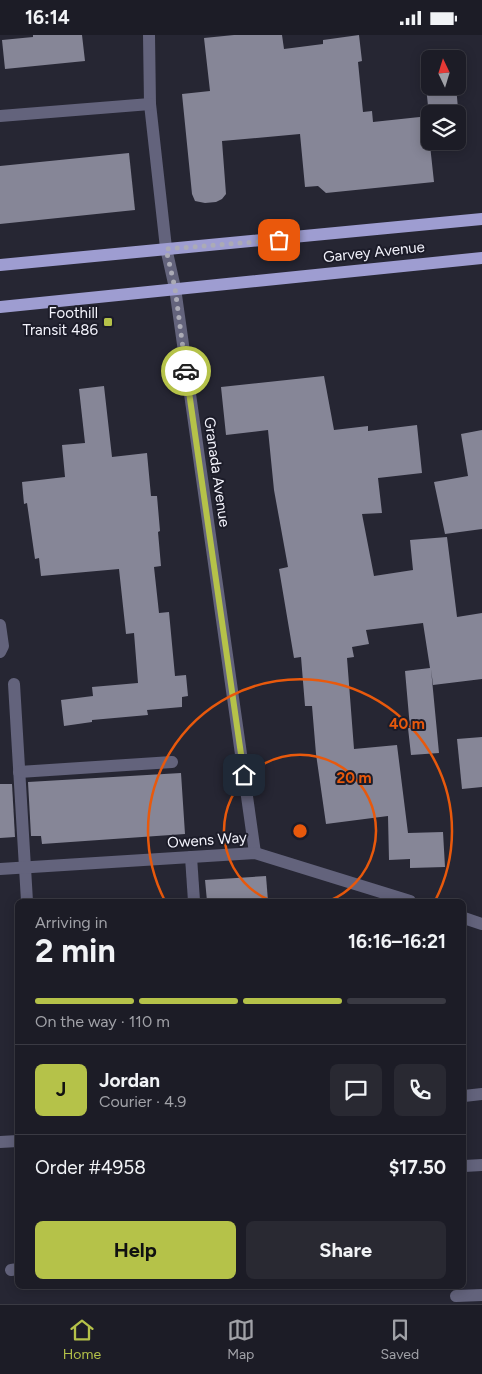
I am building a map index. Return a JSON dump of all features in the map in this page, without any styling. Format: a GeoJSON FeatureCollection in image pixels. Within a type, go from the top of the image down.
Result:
{"type":"FeatureCollection","features":[{"type":"Feature","properties":{"kind":"main road","name":"Garvey Avenue"},"geometry":{"type":"LineString","coordinates":[[0,265],[279,240],[482,219]]}},
{"type":"Feature","properties":{"kind":"main road","name":"Garvey Avenue"},"geometry":{"type":"LineString","coordinates":[[0,307],[482,258]]}},
{"type":"Feature","properties":{"kind":"street","name":"Granada Avenue"},"geometry":{"type":"LineString","coordinates":[[150,35],[150,104],[166,249],[175,288],[255,853]]}},
{"type":"Feature","properties":{"kind":"street"},"geometry":{"type":"LineString","coordinates":[[0,116],[150,104]]}},
{"type":"Feature","properties":{"kind":"street"},"geometry":{"type":"LineString","coordinates":[[0,625],[3,646],[0,653]]}},
{"type":"Feature","properties":{"kind":"street"},"geometry":{"type":"LineString","coordinates":[[14,684],[27,899]]}},
{"type":"Feature","properties":{"kind":"street"},"geometry":{"type":"LineString","coordinates":[[19,772],[172,762]]}},
{"type":"Feature","properties":{"kind":"street","name":"Owens Way"},"geometry":{"type":"LineString","coordinates":[[0,869],[255,853],[404,899]]}},
{"type":"Feature","properties":{"kind":"street"},"geometry":{"type":"LineString","coordinates":[[191,857],[194,899]]}},
{"type":"Feature","properties":{"kind":"street"},"geometry":{"type":"LineString","coordinates":[[466,919],[482,924]]}},
{"type":"Feature","properties":{"kind":"street"},"geometry":{"type":"LineString","coordinates":[[466,1097],[482,1094]]}},
{"type":"Feature","properties":{"kind":"street"},"geometry":{"type":"LineString","coordinates":[[0,1142],[15,1141]]}},
{"type":"Feature","properties":{"kind":"street"},"geometry":{"type":"LineString","coordinates":[[466,1166],[482,1165]]}},
{"type":"Feature","properties":{"kind":"street"},"geometry":{"type":"LineString","coordinates":[[456,1296],[482,1295]]}},
{"type":"Feature","properties":{"kind":"building"},"geometry":{"type":"Polygon","coordinates":[[[33,35],[82,35],[85,61],[5,69],[2,40],[33,37],[33,35]]]}},
{"type":"Feature","properties":{"kind":"building"},"geometry":{"type":"Polygon","coordinates":[[[234,35],[282,35],[284,49],[323,44],[323,40],[359,35],[362,61],[358,62],[363,112],[372,111],[373,122],[421,117],[421,150],[431,150],[434,182],[326,193],[318,186],[305,187],[300,134],[222,141],[226,194],[216,202],[205,203],[195,201],[192,194],[182,94],[210,91],[204,38],[234,35]]]}},
{"type":"Feature","properties":{"kind":"building"},"geometry":{"type":"Polygon","coordinates":[[[427,95],[457,95],[458,105],[428,105],[427,95]]]}},
{"type":"Feature","properties":{"kind":"building"},"geometry":{"type":"Polygon","coordinates":[[[129,153],[135,210],[0,224],[0,166],[129,153]]]}},
{"type":"Feature","properties":{"kind":"building"},"geometry":{"type":"Polygon","coordinates":[[[324,376],[334,430],[368,426],[368,431],[417,425],[422,473],[378,478],[382,513],[362,514],[374,576],[413,570],[410,540],[447,537],[457,617],[482,613],[482,679],[433,685],[431,669],[439,753],[411,755],[405,671],[430,668],[423,623],[366,630],[369,644],[352,647],[354,657],[347,658],[354,749],[397,745],[408,833],[443,832],[445,867],[410,868],[410,859],[389,860],[388,816],[326,824],[316,754],[312,706],[305,706],[301,657],[294,658],[279,569],[288,567],[274,490],[268,430],[226,435],[221,387],[324,376]]]}},
{"type":"Feature","properties":{"kind":"building"},"geometry":{"type":"Polygon","coordinates":[[[104,386],[112,457],[147,453],[151,496],[157,496],[160,531],[158,532],[161,566],[154,567],[159,613],[169,612],[175,676],[186,675],[188,696],[182,697],[182,707],[147,710],[148,715],[92,720],[92,722],[64,726],[61,700],[93,696],[92,687],[138,683],[134,633],[126,634],[119,569],[41,576],[39,558],[35,559],[27,503],[24,504],[22,482],[65,477],[62,445],[85,443],[79,389],[104,386]]]}},
{"type":"Feature","properties":{"kind":"building"},"geometry":{"type":"Polygon","coordinates":[[[482,430],[482,529],[445,534],[434,482],[468,476],[461,434],[482,430]]]}},
{"type":"Feature","properties":{"kind":"building"},"geometry":{"type":"Polygon","coordinates":[[[482,737],[482,787],[462,789],[457,739],[482,737]]]}},
{"type":"Feature","properties":{"kind":"building"},"geometry":{"type":"Polygon","coordinates":[[[181,773],[185,834],[42,844],[41,836],[31,836],[28,782],[181,773]]]}},
{"type":"Feature","properties":{"kind":"building"},"geometry":{"type":"Polygon","coordinates":[[[0,784],[12,784],[15,837],[0,838],[0,784]]]}},
{"type":"Feature","properties":{"kind":"building"},"geometry":{"type":"Polygon","coordinates":[[[266,876],[268,899],[207,899],[205,880],[266,876]]]}},
{"type":"Feature","properties":{"kind":"way so far"},"geometry":{"type":"LineString","coordinates":[[186,371],[175,288],[166,249],[279,240]]}},
{"type":"Feature","properties":{"kind":"place","name":"Foothill Transit 486"},"geometry":{"type":"Point","coordinates":[108,322]}},
{"type":"Feature","properties":{"kind":"route"},"geometry":{"type":"LineString","coordinates":[[186,371],[244,775]]}}]}
